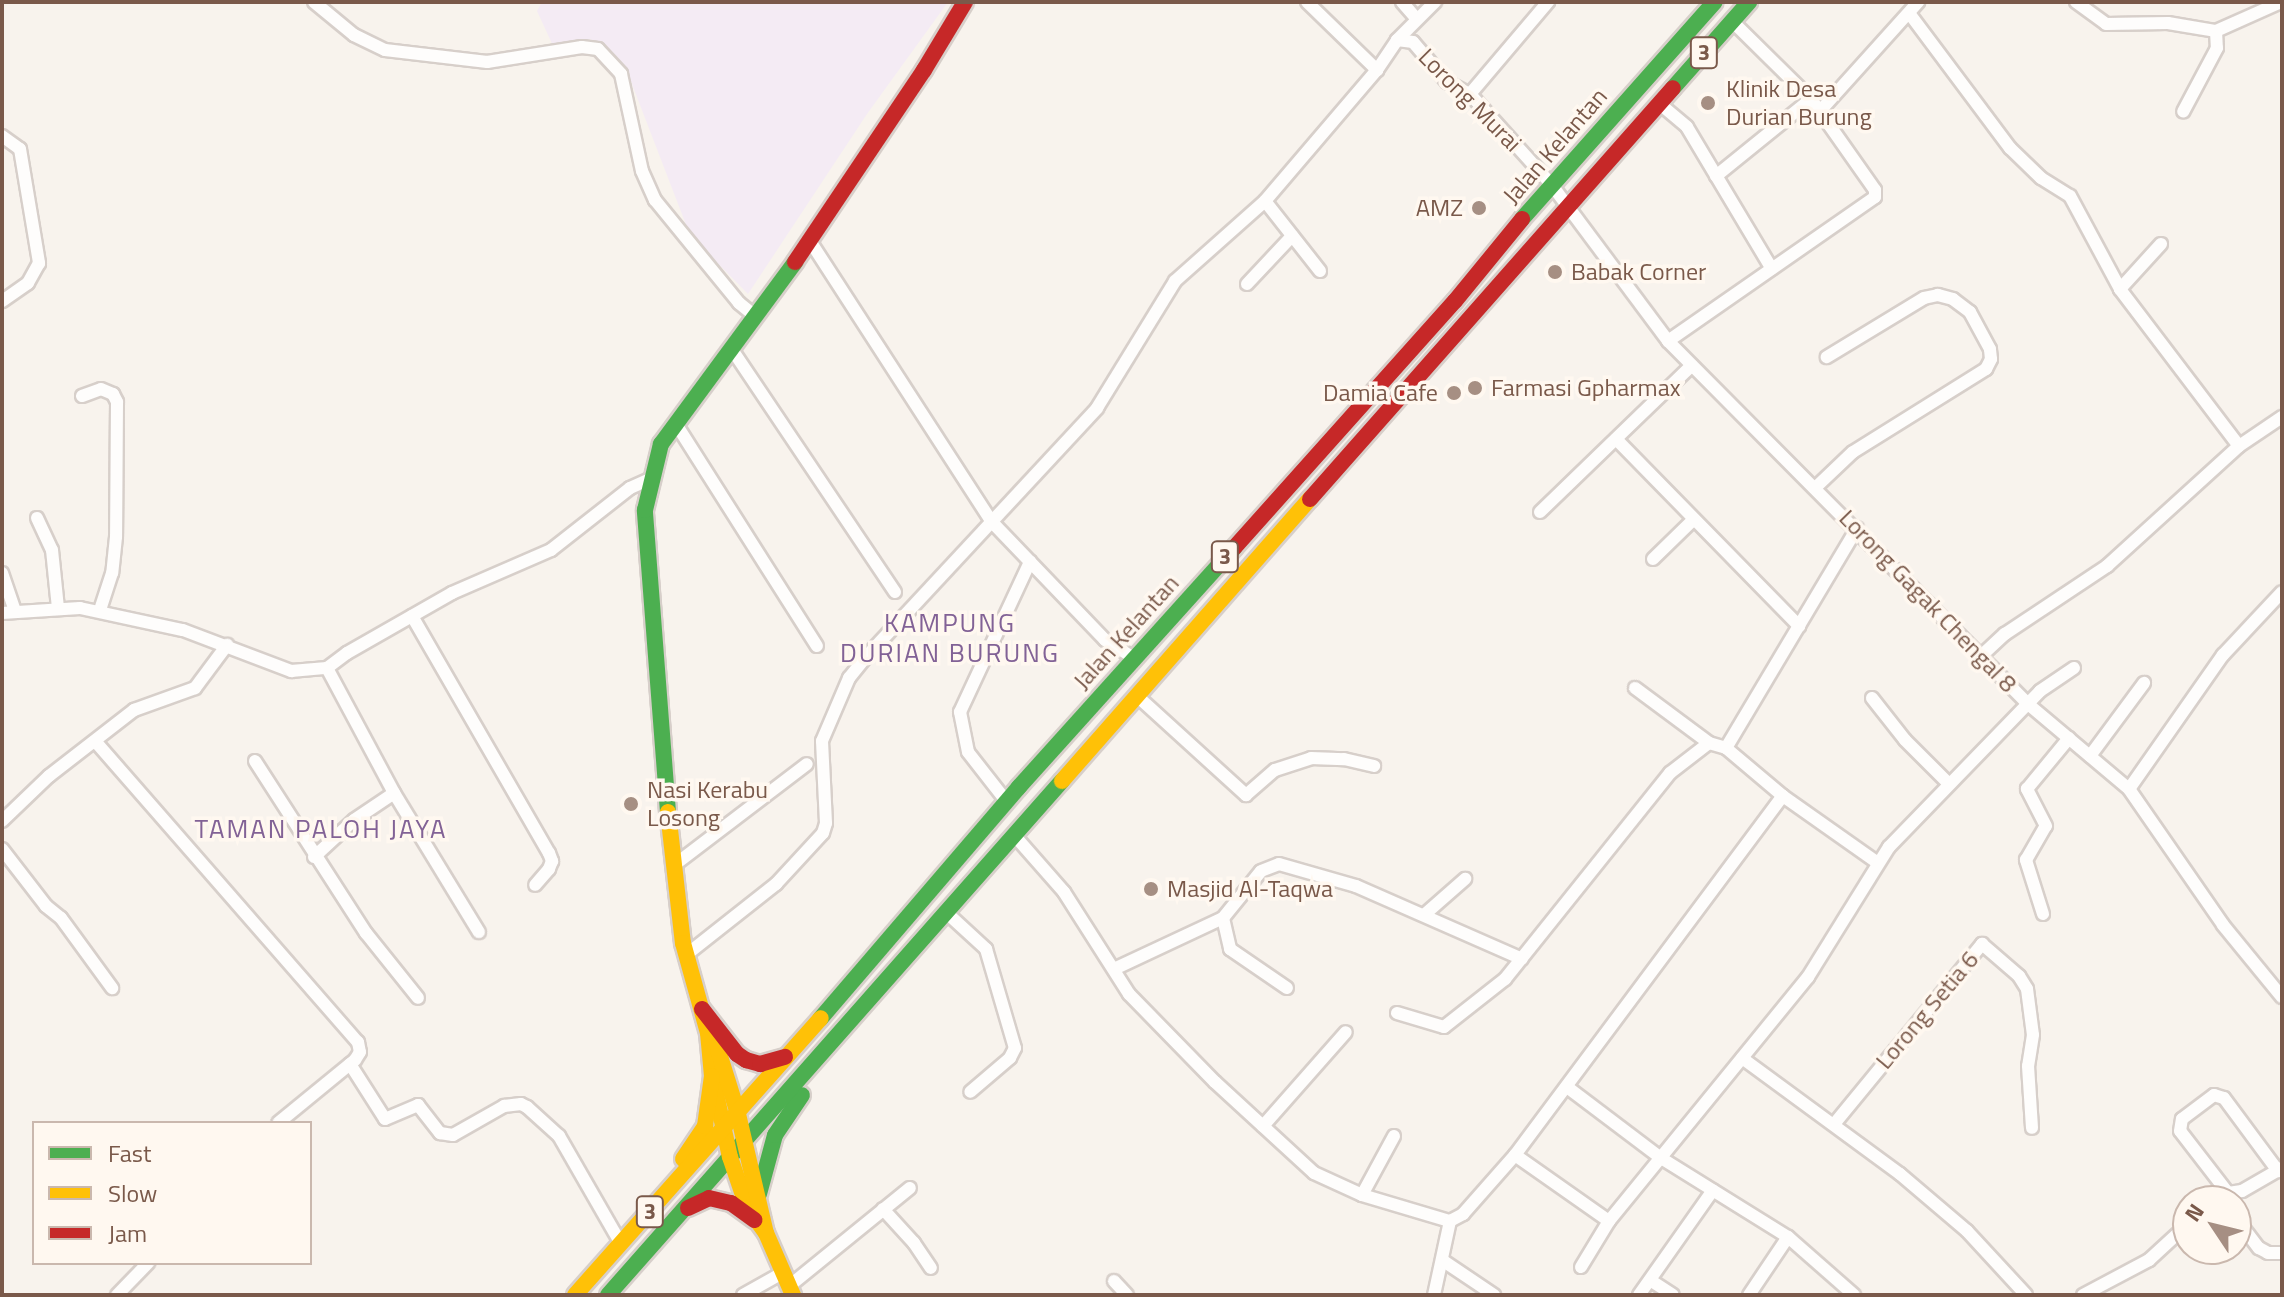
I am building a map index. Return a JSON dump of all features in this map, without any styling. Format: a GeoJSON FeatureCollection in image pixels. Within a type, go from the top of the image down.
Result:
{"type":"FeatureCollection","features":[{"type":"Feature","properties":{"kind":"main road"},"geometry":{"type":"LineString","coordinates":[[788,1285],[730,1157],[712,1076],[708,1033],[686,955],[673,866],[647,580],[645,510],[650,479],[661,444],[810,241],[924,70],[965,2]]}},
{"type":"Feature","properties":{"kind":"main road","name":"Jalan Kelantan"},"geometry":{"type":"LineString","coordinates":[[575,1295],[725,1130],[1019,787],[1445,312],[1551,184],[1715,2]]}},
{"type":"Feature","properties":{"kind":"main road","name":"Jalan Kelantan"},"geometry":{"type":"LineString","coordinates":[[608,1295],[948,914],[1136,695],[1749,2]]}},
{"type":"Feature","properties":{"kind":"main road"},"geometry":{"type":"LineString","coordinates":[[1019,787],[1029,787],[1055,769],[1068,773]]}},
{"type":"Feature","properties":{"kind":"main road"},"geometry":{"type":"LineString","coordinates":[[702,1009],[737,1054],[746,1060],[760,1064],[785,1057]]}},
{"type":"Feature","properties":{"kind":"main road"},"geometry":{"type":"LineString","coordinates":[[759,1194],[775,1135],[850,1024]]}},
{"type":"Feature","properties":{"kind":"main road"},"geometry":{"type":"LineString","coordinates":[[708,1033],[718,1050],[738,1114],[759,1194],[760,1226]]}},
{"type":"Feature","properties":{"kind":"main road"},"geometry":{"type":"LineString","coordinates":[[646,1217],[705,1126],[712,1076]]}},
{"type":"Feature","properties":{"kind":"main road"},"geometry":{"type":"LineString","coordinates":[[684,1209],[709,1198],[731,1203],[760,1226]]}},
{"type":"Feature","properties":{"kind":"street"},"geometry":{"type":"LineString","coordinates":[[314,2],[354,35],[385,50],[487,62],[582,47],[598,49],[621,74],[642,171],[655,200],[739,303],[755,316]]}},
{"type":"Feature","properties":{"kind":"street"},"geometry":{"type":"LineString","coordinates":[[1307,2],[1377,70]]}},
{"type":"Feature","properties":{"kind":"street"},"geometry":{"type":"LineString","coordinates":[[1402,2],[1416,18]]}},
{"type":"Feature","properties":{"kind":"street"},"geometry":{"type":"LineString","coordinates":[[686,955],[776,884],[823,833],[826,823],[822,741],[849,678],[1097,408],[1175,281],[1265,201],[1377,70],[1397,40],[1435,2]]}},
{"type":"Feature","properties":{"kind":"street"},"geometry":{"type":"LineString","coordinates":[[1470,94],[1548,2]]}},
{"type":"Feature","properties":{"kind":"street"},"geometry":{"type":"LineString","coordinates":[[1820,111],[1918,2]]}},
{"type":"Feature","properties":{"kind":"street"},"geometry":{"type":"LineString","coordinates":[[2076,2],[2106,24],[2168,23],[2216,31],[2281,2]]}},
{"type":"Feature","properties":{"kind":"street"},"geometry":{"type":"LineString","coordinates":[[1909,13],[2010,148],[2041,178],[2070,196],[2120,289],[2239,446]]}},
{"type":"Feature","properties":{"kind":"street"},"geometry":{"type":"LineString","coordinates":[[1668,341],[1875,197],[1875,190],[1811,99],[1732,21]]}},
{"type":"Feature","properties":{"kind":"street"},"geometry":{"type":"LineString","coordinates":[[2183,112],[2217,48],[2216,31]]}},
{"type":"Feature","properties":{"kind":"street","name":"Lorong Murai"},"geometry":{"type":"LineString","coordinates":[[1397,40],[1413,42],[1447,82],[1470,94],[1569,208]]}},
{"type":"Feature","properties":{"kind":"street"},"geometry":{"type":"LineString","coordinates":[[1716,176],[1811,99]]}},
{"type":"Feature","properties":{"kind":"street"},"geometry":{"type":"LineString","coordinates":[[1660,104],[1687,127],[1772,269]]}},
{"type":"Feature","properties":{"kind":"street"},"geometry":{"type":"LineString","coordinates":[[2,136],[20,149],[39,263],[28,283],[2,301]]}},
{"type":"Feature","properties":{"kind":"street"},"geometry":{"type":"LineString","coordinates":[[1265,201],[1320,271]]}},
{"type":"Feature","properties":{"kind":"street","name":"Lorong Gagak Chengal 8"},"geometry":{"type":"LineString","coordinates":[[1569,208],[1668,341],[1857,528],[2028,704],[2129,789],[2223,925],[2282,997]]}},
{"type":"Feature","properties":{"kind":"street"},"geometry":{"type":"LineString","coordinates":[[1247,284],[1292,236]]}},
{"type":"Feature","properties":{"kind":"street"},"geometry":{"type":"LineString","coordinates":[[810,241],[991,521],[1105,640],[1134,658]]}},
{"type":"Feature","properties":{"kind":"street"},"geometry":{"type":"LineString","coordinates":[[2120,289],[2161,244]]}},
{"type":"Feature","properties":{"kind":"street"},"geometry":{"type":"LineString","coordinates":[[1815,488],[1853,452],[1986,369],[1991,359],[1990,349],[1970,312],[1953,299],[1938,295],[1924,298],[1827,357]]}},
{"type":"Feature","properties":{"kind":"street"},"geometry":{"type":"LineString","coordinates":[[731,348],[895,592]]}},
{"type":"Feature","properties":{"kind":"street"},"geometry":{"type":"LineString","coordinates":[[1540,512],[1692,365]]}},
{"type":"Feature","properties":{"kind":"street"},"geometry":{"type":"LineString","coordinates":[[82,396],[101,389],[113,394],[117,402],[116,537],[112,573],[100,611]]}},
{"type":"Feature","properties":{"kind":"street"},"geometry":{"type":"LineString","coordinates":[[1981,656],[2005,634],[2107,566],[2239,446],[2282,417]]}},
{"type":"Feature","properties":{"kind":"street"},"geometry":{"type":"LineString","coordinates":[[676,424],[817,646]]}},
{"type":"Feature","properties":{"kind":"street"},"geometry":{"type":"LineString","coordinates":[[1616,439],[1799,626]]}},
{"type":"Feature","properties":{"kind":"street"},"geometry":{"type":"LineString","coordinates":[[2,573],[9,612],[58,608],[100,611],[183,630],[291,671],[327,668],[452,593],[551,550],[630,488],[650,479]]}},
{"type":"Feature","properties":{"kind":"street"},"geometry":{"type":"LineString","coordinates":[[37,518],[52,550],[58,608]]}},
{"type":"Feature","properties":{"kind":"street"},"geometry":{"type":"LineString","coordinates":[[1653,559],[1694,519]]}},
{"type":"Feature","properties":{"kind":"street"},"geometry":{"type":"LineString","coordinates":[[1726,748],[1857,528]]}},
{"type":"Feature","properties":{"kind":"street"},"geometry":{"type":"LineString","coordinates":[[1007,802],[968,752],[960,712],[1030,562]]}},
{"type":"Feature","properties":{"kind":"street"},"geometry":{"type":"LineString","coordinates":[[2129,789],[2223,655],[2282,592]]}},
{"type":"Feature","properties":{"kind":"street"},"geometry":{"type":"LineString","coordinates":[[412,616],[549,853],[552,861],[535,885]]}},
{"type":"Feature","properties":{"kind":"street"},"geometry":{"type":"LineString","coordinates":[[2,821],[36,787],[134,710],[195,688],[227,645]]}},
{"type":"Feature","properties":{"kind":"street"},"geometry":{"type":"LineString","coordinates":[[327,668],[394,793],[479,932]]}},
{"type":"Feature","properties":{"kind":"street"},"geometry":{"type":"LineString","coordinates":[[1581,1267],[1609,1221],[1808,977],[1878,863],[1902,830],[2046,686],[2074,668]]}},
{"type":"Feature","properties":{"kind":"street"},"geometry":{"type":"LineString","coordinates":[[2090,756],[2144,683]]}},
{"type":"Feature","properties":{"kind":"street"},"geometry":{"type":"LineString","coordinates":[[1635,688],[1709,743],[1726,748],[1783,796],[1878,863]]}},
{"type":"Feature","properties":{"kind":"street"},"geometry":{"type":"LineString","coordinates":[[1136,695],[1246,795],[1275,770],[1311,758],[1344,759],[1374,766]]}},
{"type":"Feature","properties":{"kind":"street"},"geometry":{"type":"LineString","coordinates":[[1872,698],[1905,740],[1949,784]]}},
{"type":"Feature","properties":{"kind":"street"},"geometry":{"type":"LineString","coordinates":[[2043,914],[2026,860],[2045,833],[2046,826],[2027,789],[2069,738]]}},
{"type":"Feature","properties":{"kind":"street"},"geometry":{"type":"LineString","coordinates":[[95,741],[358,1042],[360,1052],[350,1064],[280,1121]]}},
{"type":"Feature","properties":{"kind":"street"},"geometry":{"type":"LineString","coordinates":[[1397,1013],[1437,1027],[1450,1025],[1505,979],[1670,773],[1709,743]]}},
{"type":"Feature","properties":{"kind":"street"},"geometry":{"type":"LineString","coordinates":[[255,761],[314,857],[366,933],[418,998]]}},
{"type":"Feature","properties":{"kind":"street"},"geometry":{"type":"LineString","coordinates":[[673,866],[807,764]]}},
{"type":"Feature","properties":{"kind":"street"},"geometry":{"type":"LineString","coordinates":[[314,857],[354,820],[394,793]]}},
{"type":"Feature","properties":{"kind":"street"},"geometry":{"type":"LineString","coordinates":[[1014,835],[1064,892],[1129,994],[1314,1173],[1362,1195],[1450,1221],[1463,1214],[1515,1155],[1783,796]]}},
{"type":"Feature","properties":{"kind":"street"},"geometry":{"type":"LineString","coordinates":[[2,849],[46,906],[61,918],[112,988]]}},
{"type":"Feature","properties":{"kind":"street"},"geometry":{"type":"LineString","coordinates":[[1114,969],[1223,918],[1261,871],[1279,864],[1356,886],[1522,959]]}},
{"type":"Feature","properties":{"kind":"street"},"geometry":{"type":"LineString","coordinates":[[1424,915],[1465,879]]}},
{"type":"Feature","properties":{"kind":"street"},"geometry":{"type":"LineString","coordinates":[[948,914],[986,949],[1015,1048],[1010,1058],[970,1092]]}},
{"type":"Feature","properties":{"kind":"street"},"geometry":{"type":"LineString","coordinates":[[1223,918],[1230,949],[1287,988]]}},
{"type":"Feature","properties":{"kind":"street","name":"Lorong Setia 6"},"geometry":{"type":"LineString","coordinates":[[1835,1123],[1982,944],[2019,976],[2027,989],[2033,1035],[2028,1066],[2032,1128]]}},
{"type":"Feature","properties":{"kind":"street"},"geometry":{"type":"LineString","coordinates":[[1263,1126],[1346,1032]]}},
{"type":"Feature","properties":{"kind":"street"},"geometry":{"type":"LineString","coordinates":[[1742,1058],[1835,1123],[1967,1231],[2026,1295]]}},
{"type":"Feature","properties":{"kind":"street"},"geometry":{"type":"LineString","coordinates":[[350,1064],[385,1119],[418,1105],[424,1108],[440,1133],[453,1135],[504,1106],[521,1104],[527,1107],[559,1136],[621,1244]]}},
{"type":"Feature","properties":{"kind":"street"},"geometry":{"type":"LineString","coordinates":[[1567,1087],[1661,1158],[1788,1237],[1854,1295]]}},
{"type":"Feature","properties":{"kind":"street"},"geometry":{"type":"LineString","coordinates":[[2215,1185],[2180,1131],[2182,1119],[2214,1095],[2224,1098],[2280,1169],[2252,1185]]}},
{"type":"Feature","properties":{"kind":"street"},"geometry":{"type":"LineString","coordinates":[[1362,1195],[1394,1136]]}},
{"type":"Feature","properties":{"kind":"street"},"geometry":{"type":"LineString","coordinates":[[1515,1155],[1609,1221]]}},
{"type":"Feature","properties":{"kind":"street"},"geometry":{"type":"LineString","coordinates":[[743,1295],[788,1285],[910,1188]]}},
{"type":"Feature","properties":{"kind":"street"},"geometry":{"type":"LineString","coordinates":[[1639,1295],[1713,1190]]}},
{"type":"Feature","properties":{"kind":"street"},"geometry":{"type":"LineString","coordinates":[[883,1209],[914,1243],[931,1268]]}},
{"type":"Feature","properties":{"kind":"street"},"geometry":{"type":"LineString","coordinates":[[1434,1295],[1450,1221]]}},
{"type":"Feature","properties":{"kind":"street"},"geometry":{"type":"LineString","coordinates":[[1749,1295],[1788,1237]]}},
{"type":"Feature","properties":{"kind":"street"},"geometry":{"type":"LineString","coordinates":[[2083,1295],[2134,1270],[2172,1238]]}},
{"type":"Feature","properties":{"kind":"street"},"geometry":{"type":"LineString","coordinates":[[2252,1239],[2268,1253],[2282,1253]]}},
{"type":"Feature","properties":{"kind":"street"},"geometry":{"type":"LineString","coordinates":[[1442,1260],[1494,1295]]}},
{"type":"Feature","properties":{"kind":"street"},"geometry":{"type":"LineString","coordinates":[[117,1295],[146,1265]]}},
{"type":"Feature","properties":{"kind":"street"},"geometry":{"type":"LineString","coordinates":[[1650,1280],[1673,1295]]}},
{"type":"Feature","properties":{"kind":"street"},"geometry":{"type":"LineString","coordinates":[[1114,1281],[1127,1295]]}},
{"type":"Feature","properties":{"kind":"shaded area"},"geometry":{"type":"Polygon","coordinates":[[[542,2],[948,2],[867,114],[748,294],[690,235],[625,66],[590,39],[555,50],[537,11],[542,2]]]}},
{"type":"Feature","properties":{"kind":"traffic: fast"},"geometry":{"type":"LineString","coordinates":[[1522,219],[1715,2]]}},
{"type":"Feature","properties":{"kind":"traffic: fast"},"geometry":{"type":"LineString","coordinates":[[1673,88],[1749,2]]}},
{"type":"Feature","properties":{"kind":"traffic: fast"},"geometry":{"type":"LineString","coordinates":[[668,812],[645,510],[661,444],[795,262]]}},
{"type":"Feature","properties":{"kind":"traffic: fast"},"geometry":{"type":"LineString","coordinates":[[821,1018],[1019,787],[1234,548]]}},
{"type":"Feature","properties":{"kind":"traffic: fast"},"geometry":{"type":"LineString","coordinates":[[608,1295],[1062,781]]}},
{"type":"Feature","properties":{"kind":"traffic: fast"},"geometry":{"type":"LineString","coordinates":[[759,1194],[775,1135],[802,1095]]}},
{"type":"Feature","properties":{"kind":"traffic: slow"},"geometry":{"type":"LineString","coordinates":[[1062,781],[1310,499]]}},
{"type":"Feature","properties":{"kind":"traffic: slow"},"geometry":{"type":"LineString","coordinates":[[668,812],[683,943],[708,1033],[712,1076],[730,1157],[747,1207],[766,1233]]}},
{"type":"Feature","properties":{"kind":"traffic: slow"},"geometry":{"type":"LineString","coordinates":[[575,1295],[821,1018]]}},
{"type":"Feature","properties":{"kind":"traffic: slow"},"geometry":{"type":"LineString","coordinates":[[710,1038],[718,1050],[738,1114],[766,1233],[793,1295]]}},
{"type":"Feature","properties":{"kind":"traffic: slow"},"geometry":{"type":"LineString","coordinates":[[683,1159],[705,1126],[712,1076]]}},
{"type":"Feature","properties":{"kind":"traffic: jam"},"geometry":{"type":"LineString","coordinates":[[795,262],[924,70],[965,2]]}},
{"type":"Feature","properties":{"kind":"traffic: jam"},"geometry":{"type":"LineString","coordinates":[[1310,499],[1673,88]]}},
{"type":"Feature","properties":{"kind":"traffic: jam"},"geometry":{"type":"LineString","coordinates":[[1234,548],[1455,301],[1522,219]]}},
{"type":"Feature","properties":{"kind":"traffic: jam"},"geometry":{"type":"LineString","coordinates":[[702,1009],[737,1054],[746,1060],[760,1064],[785,1057]]}},
{"type":"Feature","properties":{"kind":"traffic: jam"},"geometry":{"type":"LineString","coordinates":[[688,1208],[709,1198],[731,1203],[754,1220]]}},
{"type":"Feature","properties":{"kind":"place","name":"Klinik Desa Durian Burung"},"geometry":{"type":"Point","coordinates":[1708,103]}},
{"type":"Feature","properties":{"kind":"place","name":"AMZ"},"geometry":{"type":"Point","coordinates":[1479,208]}},
{"type":"Feature","properties":{"kind":"place","name":"Babak Corner"},"geometry":{"type":"Point","coordinates":[1555,272]}},
{"type":"Feature","properties":{"kind":"place","name":"Farmasi Gpharmax"},"geometry":{"type":"Point","coordinates":[1475,388]}},
{"type":"Feature","properties":{"kind":"place","name":"Damia Cafe"},"geometry":{"type":"Point","coordinates":[1454,393]}},
{"type":"Feature","properties":{"kind":"place","name":"Nasi Kerabu Losong"},"geometry":{"type":"Point","coordinates":[631,804]}},
{"type":"Feature","properties":{"kind":"place","name":"Masjid Al-Taqwa"},"geometry":{"type":"Point","coordinates":[1151,889]}},
{"type":"Feature","properties":{"kind":"district","name":"KAMPUNG DURIAN BURUNG"},"geometry":{"type":"Point","coordinates":[950,638]}},
{"type":"Feature","properties":{"kind":"district","name":"TAMAN PALOH JAYA"},"geometry":{"type":"Point","coordinates":[321,829]}}]}
